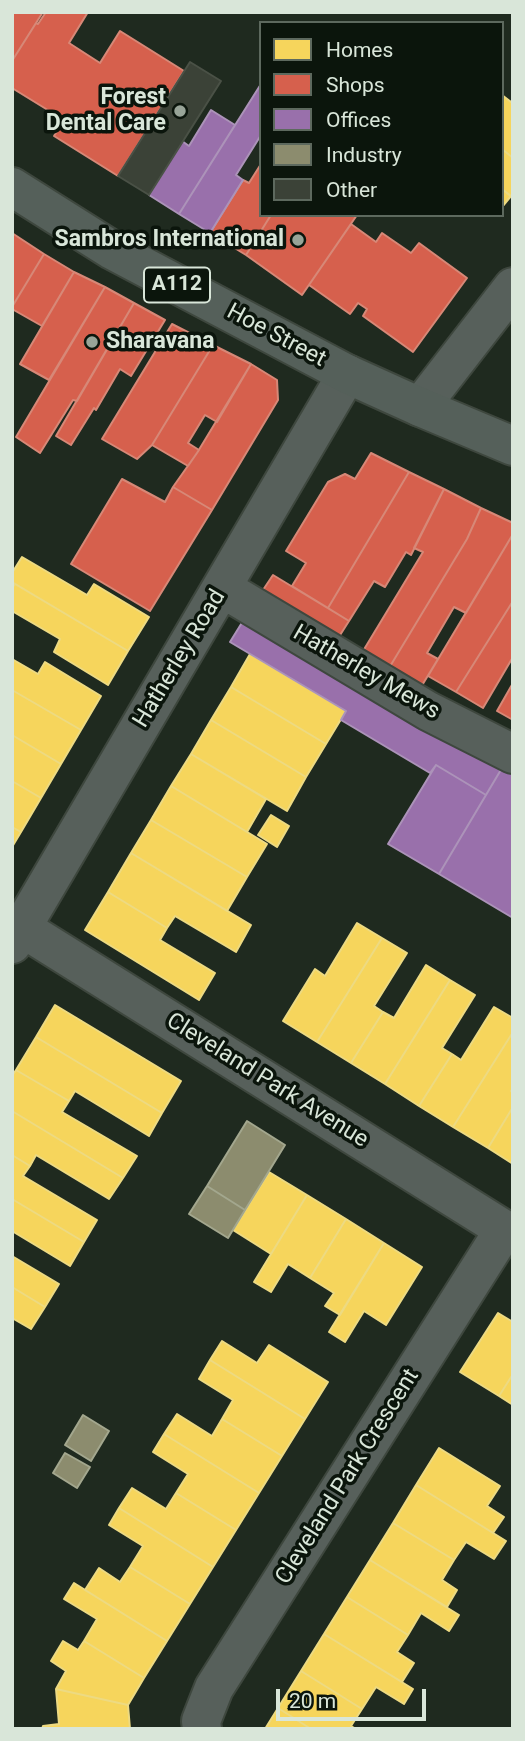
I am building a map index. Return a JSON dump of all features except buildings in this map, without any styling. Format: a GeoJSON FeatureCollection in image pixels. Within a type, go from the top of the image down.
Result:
{"type":"FeatureCollection","features":[{"type":"Feature","properties":{"kind":"main road","name":"Hoe Street"},"geometry":{"type":"LineString","coordinates":[[12,187],[112,250],[347,374],[513,446]]}},
{"type":"Feature","properties":{"kind":"street"},"geometry":{"type":"LineString","coordinates":[[420,407],[513,287]]}},
{"type":"Feature","properties":{"kind":"street","name":"Hatherley Road"},"geometry":{"type":"LineString","coordinates":[[17,936],[347,374]]}},
{"type":"Feature","properties":{"kind":"street","name":"Hatherley Mews"},"geometry":{"type":"LineString","coordinates":[[222,588],[428,711],[513,754]]}},
{"type":"Feature","properties":{"kind":"street","name":"Cleveland Park Avenue"},"geometry":{"type":"LineString","coordinates":[[17,936],[508,1232]]}},
{"type":"Feature","properties":{"kind":"street","name":"Cleveland Park Crescent"},"geometry":{"type":"LineString","coordinates":[[202,1729],[201,1721],[214,1688],[508,1232]]}},
{"type":"Feature","properties":{"kind":"place","name":"Forest Dental Care"},"geometry":{"type":"Point","coordinates":[180,111]}},
{"type":"Feature","properties":{"kind":"place","name":"Sambros International"},"geometry":{"type":"Point","coordinates":[298,240]}},
{"type":"Feature","properties":{"kind":"place","name":"Sharavana"},"geometry":{"type":"Point","coordinates":[92,342]}}]}
